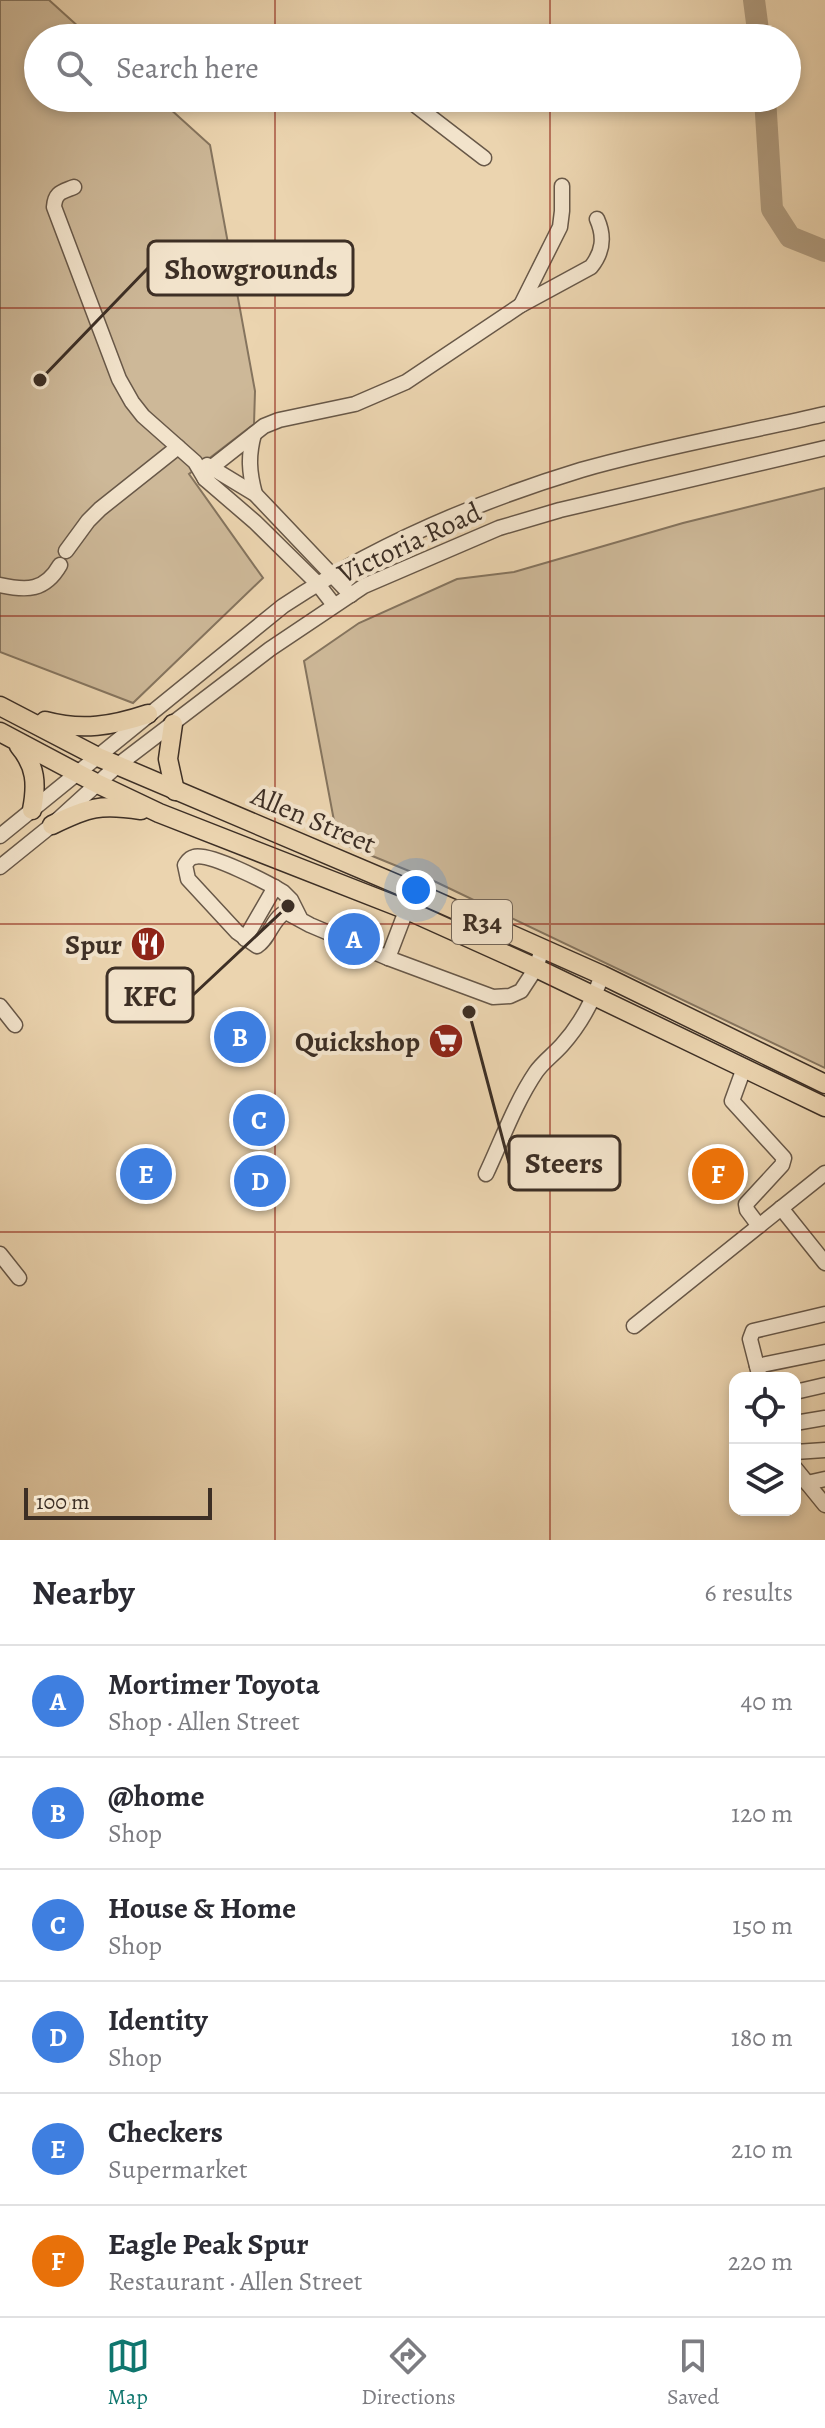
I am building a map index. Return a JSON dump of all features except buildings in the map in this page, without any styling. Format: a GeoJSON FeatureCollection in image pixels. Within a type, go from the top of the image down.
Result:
{"type":"FeatureCollection","features":[{"type":"Feature","properties":{"kind":"main road"},"geometry":{"type":"LineString","coordinates":[[6,708],[61,725],[85,728],[115,724],[148,714]]}},
{"type":"Feature","properties":{"kind":"main road","name":"Allen Street"},"geometry":{"type":"LineString","coordinates":[[6,708],[98,757],[602,975],[825,1084]]}},
{"type":"Feature","properties":{"kind":"main road"},"geometry":{"type":"LineString","coordinates":[[173,724],[168,759],[175,791]]}},
{"type":"Feature","properties":{"kind":"main road"},"geometry":{"type":"LineString","coordinates":[[6,736],[29,758],[36,776],[32,810]]}},
{"type":"Feature","properties":{"kind":"main road","name":"Allen Street"},"geometry":{"type":"LineString","coordinates":[[6,736],[76,774],[159,813],[407,910],[536,968],[824,1109]]}},
{"type":"Feature","properties":{"kind":"main road"},"geometry":{"type":"LineString","coordinates":[[52,825],[85,809],[99,807],[159,813]]}},
{"type":"Feature","properties":{"kind":"main road"},"geometry":{"type":"LineString","coordinates":[[689,1042],[698,1022]]}},
{"type":"Feature","properties":{"kind":"street"},"geometry":{"type":"LineString","coordinates":[[424,112],[484,158]]}},
{"type":"Feature","properties":{"kind":"street"},"geometry":{"type":"LineString","coordinates":[[521,305],[560,227],[562,186]]}},
{"type":"Feature","properties":{"kind":"street"},"geometry":{"type":"LineString","coordinates":[[74,187],[58,193],[54,198],[54,207],[119,379],[143,416],[208,473],[317,583],[334,605]]}},
{"type":"Feature","properties":{"kind":"street"},"geometry":{"type":"LineString","coordinates":[[208,473],[264,426],[355,404],[406,382],[521,305],[591,267],[602,245],[602,230],[597,219]]}},
{"type":"Feature","properties":{"kind":"street"},"geometry":{"type":"LineString","coordinates":[[0,836],[283,606],[333,574],[426,526],[583,470],[825,414]]}},
{"type":"Feature","properties":{"kind":"street"},"geometry":{"type":"LineString","coordinates":[[254,434],[249,473],[255,494]]}},
{"type":"Feature","properties":{"kind":"street"},"geometry":{"type":"LineString","coordinates":[[0,585],[21,589],[47,582],[100,509],[178,447]]}},
{"type":"Feature","properties":{"kind":"street","name":"Victoria Road"},"geometry":{"type":"LineString","coordinates":[[0,867],[118,765],[270,649],[364,586],[499,528],[560,510],[825,448]]}},
{"type":"Feature","properties":{"kind":"street"},"geometry":{"type":"LineString","coordinates":[[208,473],[255,494],[351,595]]}},
{"type":"Feature","properties":{"kind":"street"},"geometry":{"type":"LineString","coordinates":[[301,920],[291,900],[275,887],[222,862],[194,856],[185,865],[188,879],[253,945],[261,945],[286,912],[301,920],[388,958],[500,997],[521,991],[536,968],[542,949]]}},
{"type":"Feature","properties":{"kind":"street"},"geometry":{"type":"LineString","coordinates":[[245,939],[275,887]]}},
{"type":"Feature","properties":{"kind":"street"},"geometry":{"type":"LineString","coordinates":[[388,958],[413,891]]}},
{"type":"Feature","properties":{"kind":"street"},"geometry":{"type":"LineString","coordinates":[[486,1174],[537,1071],[572,1033],[594,997],[602,975]]}},
{"type":"Feature","properties":{"kind":"street"},"geometry":{"type":"LineString","coordinates":[[0,1006],[15,1025]]}},
{"type":"Feature","properties":{"kind":"street"},"geometry":{"type":"LineString","coordinates":[[744,1068],[732,1101],[784,1158],[782,1165],[746,1204],[759,1226]]}},
{"type":"Feature","properties":{"kind":"street"},"geometry":{"type":"LineString","coordinates":[[634,1326],[825,1173]]}},
{"type":"Feature","properties":{"kind":"street"},"geometry":{"type":"LineString","coordinates":[[781,1208],[825,1263]]}},
{"type":"Feature","properties":{"kind":"street"},"geometry":{"type":"LineString","coordinates":[[0,1254],[19,1278]]}},
{"type":"Feature","properties":{"kind":"street"},"geometry":{"type":"LineString","coordinates":[[825,1314],[753,1331],[750,1339],[759,1372],[825,1352]]}},
{"type":"Feature","properties":{"kind":"street"},"geometry":{"type":"LineString","coordinates":[[801,1391],[825,1385]]}},
{"type":"Feature","properties":{"kind":"street"},"geometry":{"type":"LineString","coordinates":[[801,1422],[825,1418]]}},
{"type":"Feature","properties":{"kind":"street"},"geometry":{"type":"LineString","coordinates":[[801,1452],[825,1450]]}},
{"type":"Feature","properties":{"kind":"street"},"geometry":{"type":"LineString","coordinates":[[801,1476],[825,1505]]}},
{"type":"Feature","properties":{"kind":"street"},"geometry":{"type":"LineString","coordinates":[[807,1483],[825,1479]]}},
{"type":"Feature","properties":{"kind":"shaded area"},"geometry":{"type":"Polygon","coordinates":[[[0,0],[49,0],[76,24],[24,24],[24,112],[173,112],[210,145],[255,391],[254,424],[189,474],[263,578],[133,703],[0,652],[0,0]]]}},
{"type":"Feature","properties":{"kind":"shaded area"},"geometry":{"type":"Polygon","coordinates":[[[825,488],[825,1068],[436,882],[338,842],[304,661],[359,623],[457,579],[514,572],[683,523],[825,488]]]}},
{"type":"Feature","properties":{"kind":"waterway"},"geometry":{"type":"LineString","coordinates":[[754,0],[757,24]]}},
{"type":"Feature","properties":{"kind":"waterway"},"geometry":{"type":"LineString","coordinates":[[766,112],[772,209],[790,237],[825,251]]}},
{"type":"Feature","properties":{"kind":"place","name":"Showgrounds"},"geometry":{"type":"Point","coordinates":[40,380]}},
{"type":"Feature","properties":{"kind":"place","name":"KFC"},"geometry":{"type":"Point","coordinates":[288,906]}},
{"type":"Feature","properties":{"kind":"place","name":"Mortimer Toyota"},"geometry":{"type":"Point","coordinates":[354,939]}},
{"type":"Feature","properties":{"kind":"place","name":"Spur"},"geometry":{"type":"Point","coordinates":[148,944]}},
{"type":"Feature","properties":{"kind":"place","name":"Steers"},"geometry":{"type":"Point","coordinates":[469,1012]}},
{"type":"Feature","properties":{"kind":"place","name":"@home"},"geometry":{"type":"Point","coordinates":[240,1037]}},
{"type":"Feature","properties":{"kind":"place","name":"Quickshop"},"geometry":{"type":"Point","coordinates":[446,1041]}},
{"type":"Feature","properties":{"kind":"place","name":"House & Home"},"geometry":{"type":"Point","coordinates":[259,1120]}},
{"type":"Feature","properties":{"kind":"place","name":"Checkers"},"geometry":{"type":"Point","coordinates":[146,1174]}},
{"type":"Feature","properties":{"kind":"place","name":"Eagle Peak Spur"},"geometry":{"type":"Point","coordinates":[718,1174]}},
{"type":"Feature","properties":{"kind":"place","name":"Identity"},"geometry":{"type":"Point","coordinates":[260,1181]}}]}
